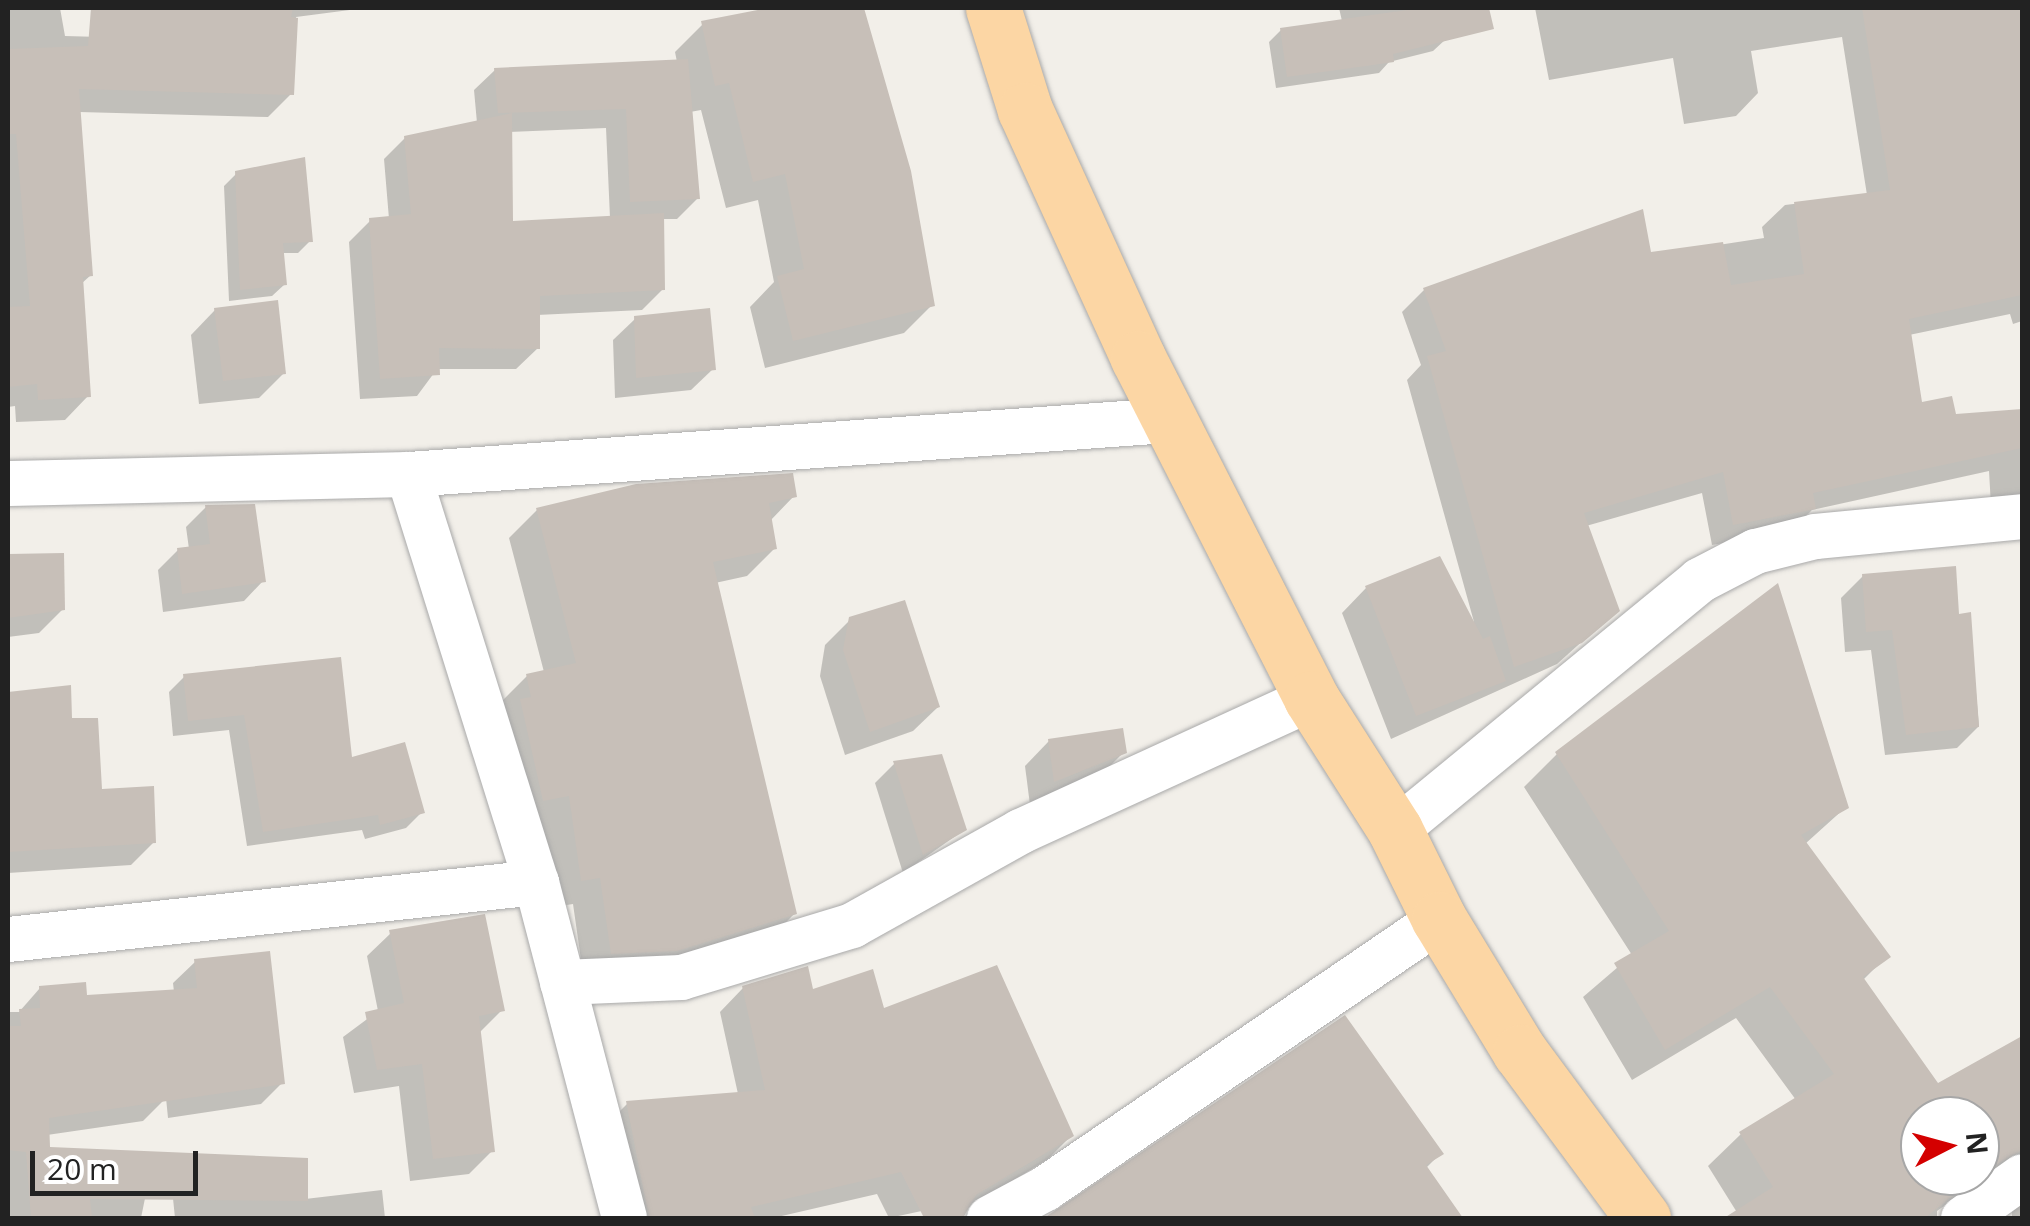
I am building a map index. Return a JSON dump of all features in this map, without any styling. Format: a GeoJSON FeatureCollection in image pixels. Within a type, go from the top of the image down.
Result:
{"type":"FeatureCollection","features":[{"type":"Feature","properties":{"kind":"main road"},"geometry":{"type":"LineString","coordinates":[[993,8],[1025,110],[1167,420],[1312,698],[1395,830],[1439,919],[1520,1052],[1643,1218]]}},
{"type":"Feature","properties":{"kind":"street"},"geometry":{"type":"LineString","coordinates":[[8,483],[408,474],[1167,420]]}},
{"type":"Feature","properties":{"kind":"street"},"geometry":{"type":"LineString","coordinates":[[408,474],[536,882],[624,1218]]}},
{"type":"Feature","properties":{"kind":"street"},"geometry":{"type":"LineString","coordinates":[[1395,830],[1699,580],[1755,551],[1815,536],[2022,516]]}},
{"type":"Feature","properties":{"kind":"street"},"geometry":{"type":"LineString","coordinates":[[562,982],[681,978],[852,925],[1020,831],[1312,698]]}},
{"type":"Feature","properties":{"kind":"street"},"geometry":{"type":"LineString","coordinates":[[8,939],[536,882]]}},
{"type":"Feature","properties":{"kind":"street"},"geometry":{"type":"LineString","coordinates":[[989,1218],[1045,1188],[1439,919]]}},
{"type":"Feature","properties":{"kind":"street"},"geometry":{"type":"LineString","coordinates":[[1963,1218],[2022,1176]]}},
{"type":"Feature","properties":{"kind":"building"},"geometry":{"type":"Polygon","coordinates":[[[91,8],[293,8],[291,17],[298,18],[294,95],[79,89],[93,276],[83,277],[91,397],[38,400],[37,384],[8,387],[8,307],[30,306],[16,134],[8,134],[8,49],[88,46],[91,8]]]}},
{"type":"Feature","properties":{"kind":"building"},"geometry":{"type":"Polygon","coordinates":[[[768,8],[864,8],[911,171],[935,306],[793,341],[777,276],[804,269],[785,174],[753,182],[729,83],[715,86],[701,21],[768,8]]]}},
{"type":"Feature","properties":{"kind":"building"},"geometry":{"type":"Polygon","coordinates":[[[1421,8],[1489,8],[1494,29],[1393,54],[1394,62],[1287,77],[1280,28],[1421,8]]]}},
{"type":"Feature","properties":{"kind":"building"},"geometry":{"type":"Polygon","coordinates":[[[1862,8],[2022,8],[2022,295],[1909,319],[1922,402],[1952,396],[1956,414],[2022,409],[2022,448],[1813,493],[1816,509],[1733,525],[1723,472],[1584,513],[1620,611],[1582,643],[1514,667],[1427,356],[1446,351],[1423,288],[1643,209],[1651,252],[1723,242],[1731,285],[1804,274],[1794,202],[1890,190],[1862,8]]]}},
{"type":"Feature","properties":{"kind":"building"},"geometry":{"type":"Polygon","coordinates":[[[688,59],[700,199],[630,202],[626,109],[498,113],[494,68],[688,59]]]}},
{"type":"Feature","properties":{"kind":"building"},"geometry":{"type":"Polygon","coordinates":[[[512,113],[513,221],[664,213],[665,290],[540,296],[540,349],[439,348],[440,375],[380,379],[369,218],[411,214],[404,136],[512,113]]]}},
{"type":"Feature","properties":{"kind":"building"},"geometry":{"type":"Polygon","coordinates":[[[305,157],[313,242],[283,243],[287,285],[240,290],[235,171],[305,157]]]}},
{"type":"Feature","properties":{"kind":"building"},"geometry":{"type":"Polygon","coordinates":[[[278,300],[286,374],[223,381],[214,308],[278,300]]]}},
{"type":"Feature","properties":{"kind":"building"},"geometry":{"type":"Polygon","coordinates":[[[710,308],[716,370],[636,378],[634,316],[710,308]]]}},
{"type":"Feature","properties":{"kind":"building"},"geometry":{"type":"Polygon","coordinates":[[[793,473],[797,497],[769,503],[777,549],[713,562],[797,914],[677,951],[611,954],[600,878],[581,881],[569,796],[543,801],[520,699],[531,697],[526,674],[576,663],[536,508],[636,484],[793,473]]]}},
{"type":"Feature","properties":{"kind":"building"},"geometry":{"type":"Polygon","coordinates":[[[255,504],[266,582],[182,594],[177,548],[210,544],[205,505],[255,504]]]}},
{"type":"Feature","properties":{"kind":"building"},"geometry":{"type":"Polygon","coordinates":[[[64,553],[65,610],[8,618],[8,554],[64,553]]]}},
{"type":"Feature","properties":{"kind":"building"},"geometry":{"type":"Polygon","coordinates":[[[1440,556],[1483,639],[1490,636],[1506,681],[1416,716],[1365,586],[1440,556]]]}},
{"type":"Feature","properties":{"kind":"building"},"geometry":{"type":"Polygon","coordinates":[[[1956,566],[1959,614],[1971,612],[1979,727],[1906,735],[1892,630],[1866,632],[1862,574],[1956,566]]]}},
{"type":"Feature","properties":{"kind":"building"},"geometry":{"type":"Polygon","coordinates":[[[1778,583],[1849,808],[1801,835],[1891,957],[1863,977],[1938,1083],[2022,1036],[2022,1150],[2000,1163],[2000,1096],[1900,1096],[1900,1196],[1952,1196],[1925,1218],[1724,1218],[1773,1187],[1739,1132],[1834,1074],[1770,987],[1665,1050],[1614,963],[1669,931],[1555,752],[1778,583]]]}},
{"type":"Feature","properties":{"kind":"building"},"geometry":{"type":"Polygon","coordinates":[[[905,600],[940,707],[870,732],[843,650],[849,617],[905,600]]]}},
{"type":"Feature","properties":{"kind":"building"},"geometry":{"type":"Polygon","coordinates":[[[341,657],[352,757],[405,742],[425,813],[380,825],[378,815],[263,832],[244,715],[188,721],[183,674],[341,657]]]}},
{"type":"Feature","properties":{"kind":"building"},"geometry":{"type":"Polygon","coordinates":[[[71,685],[72,718],[98,718],[102,789],[154,786],[156,843],[8,852],[8,692],[71,685]]]}},
{"type":"Feature","properties":{"kind":"building"},"geometry":{"type":"Polygon","coordinates":[[[1123,728],[1127,753],[1054,782],[1048,739],[1123,728]]]}},
{"type":"Feature","properties":{"kind":"building"},"geometry":{"type":"Polygon","coordinates":[[[942,754],[967,830],[923,855],[893,761],[942,754]]]}},
{"type":"Feature","properties":{"kind":"building"},"geometry":{"type":"Polygon","coordinates":[[[485,914],[505,1011],[479,1016],[495,1152],[433,1159],[422,1064],[377,1070],[365,1012],[404,1003],[389,930],[485,914]]]}},
{"type":"Feature","properties":{"kind":"building"},"geometry":{"type":"Polygon","coordinates":[[[270,951],[285,1084],[49,1118],[50,1147],[308,1158],[308,1201],[90,1199],[92,1218],[31,1218],[26,1152],[8,1150],[8,1026],[21,1026],[19,1009],[40,1008],[39,986],[86,982],[87,995],[197,988],[194,959],[270,951]]]}},
{"type":"Feature","properties":{"kind":"building"},"geometry":{"type":"Polygon","coordinates":[[[997,965],[1074,1136],[976,1195],[963,1218],[924,1218],[901,1172],[751,1207],[755,1218],[649,1218],[626,1101],[765,1090],[742,986],[808,966],[813,989],[873,969],[884,1008],[997,965]]]}},
{"type":"Feature","properties":{"kind":"building"},"geometry":{"type":"Polygon","coordinates":[[[1345,1015],[1444,1154],[1426,1165],[1463,1218],[1044,1218],[1345,1015]]]}}]}
